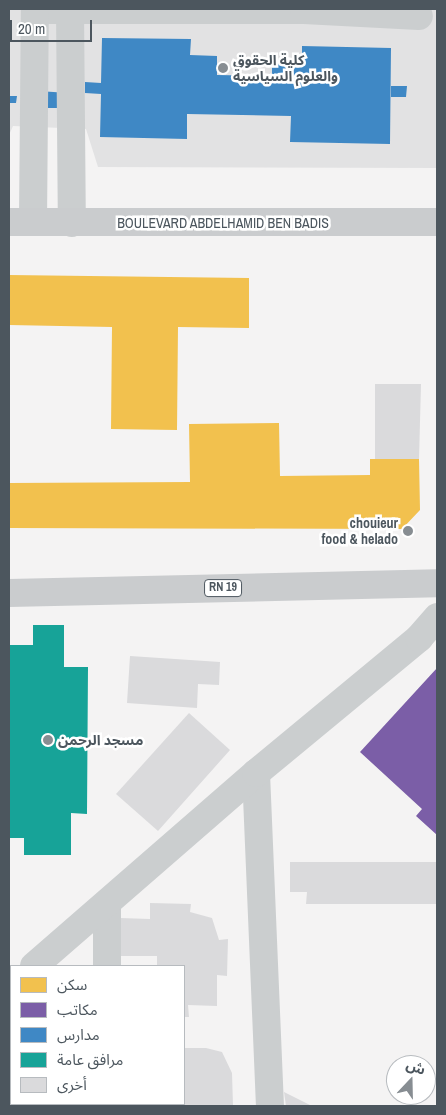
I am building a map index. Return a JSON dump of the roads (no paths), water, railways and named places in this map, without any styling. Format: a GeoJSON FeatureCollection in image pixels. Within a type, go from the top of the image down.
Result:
{"type":"FeatureCollection","features":[{"type":"Feature","properties":{"kind":"main road","name":"BOULEVARD ABDELHAMID BEN BADIS"},"geometry":{"type":"LineString","coordinates":[[21,222],[72,224],[437,222]]}},
{"type":"Feature","properties":{"kind":"main road","name":"RN 19"},"geometry":{"type":"LineString","coordinates":[[9,593],[437,583]]}},
{"type":"Feature","properties":{"kind":"street"},"geometry":{"type":"LineString","coordinates":[[21,222],[35,10],[304,10],[419,16]]}},
{"type":"Feature","properties":{"kind":"street"},"geometry":{"type":"LineString","coordinates":[[70,10],[72,224]]}},
{"type":"Feature","properties":{"kind":"street"},"geometry":{"type":"LineString","coordinates":[[35,965],[256,773],[419,638],[437,618]]}},
{"type":"Feature","properties":{"kind":"street"},"geometry":{"type":"LineString","coordinates":[[256,773],[270,1106]]}},
{"type":"Feature","properties":{"kind":"street"},"geometry":{"type":"LineString","coordinates":[[107,904],[107,965]]}},
{"type":"Feature","properties":{"kind":"place","name":"كلية الحقوق والعلوم السياسية"},"geometry":{"type":"Point","coordinates":[223,68]}},
{"type":"Feature","properties":{"kind":"place","name":"chouieur food & helado"},"geometry":{"type":"Point","coordinates":[408,531]}},
{"type":"Feature","properties":{"kind":"place","name":"مسجد الرحمن"},"geometry":{"type":"Point","coordinates":[48,740]}}]}
